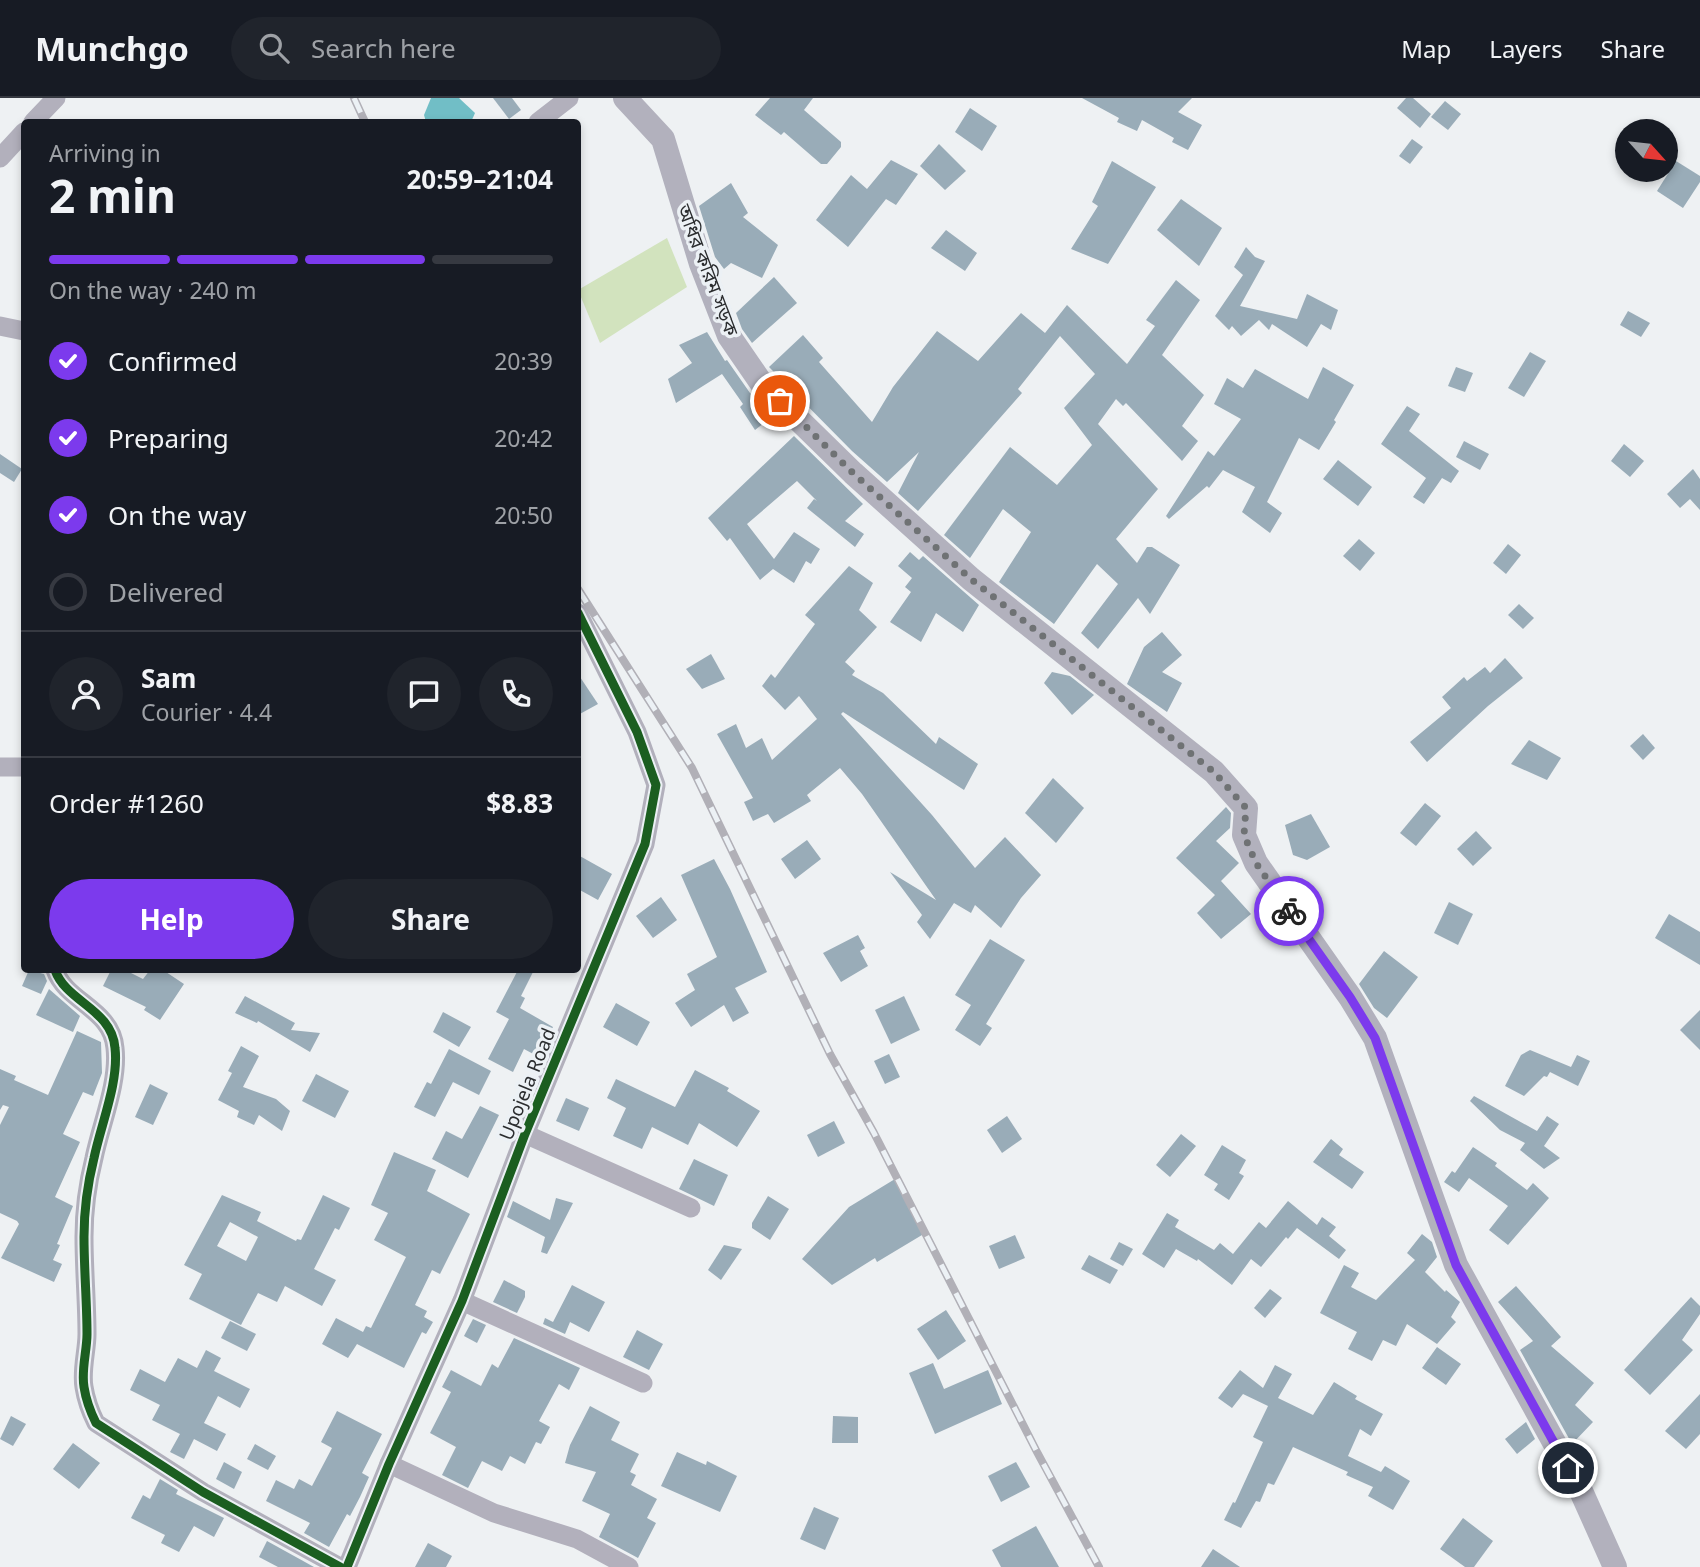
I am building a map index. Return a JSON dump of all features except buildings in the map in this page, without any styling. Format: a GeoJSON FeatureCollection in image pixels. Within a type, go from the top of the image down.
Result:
{"type":"FeatureCollection","features":[{"type":"Feature","properties":{"kind":"main road","name":"অধির করিম সড়ক"},"geometry":{"type":"LineString","coordinates":[[625,98],[663,139],[701,264],[729,336],[762,384],[853,473],[971,579],[1214,772],[1246,808],[1244,835],[1256,863],[1350,997],[1375,1038],[1456,1265],[1581,1491],[1615,1567]]}},
{"type":"Feature","properties":{"kind":"street"},"geometry":{"type":"LineString","coordinates":[[36,119],[56,98]]}},
{"type":"Feature","properties":{"kind":"street"},"geometry":{"type":"LineString","coordinates":[[542,119],[569,98]]}},
{"type":"Feature","properties":{"kind":"street"},"geometry":{"type":"LineString","coordinates":[[0,158],[21,135]]}},
{"type":"Feature","properties":{"kind":"street"},"geometry":{"type":"LineString","coordinates":[[0,326],[21,330]]}},
{"type":"Feature","properties":{"kind":"street","name":"Upojela Road"},"geometry":{"type":"LineString","coordinates":[[347,1567],[389,1464],[462,1301],[525,1134],[645,844],[656,785],[637,732],[581,619]]}},
{"type":"Feature","properties":{"kind":"street"},"geometry":{"type":"LineString","coordinates":[[0,767],[21,767]]}},
{"type":"Feature","properties":{"kind":"street"},"geometry":{"type":"LineString","coordinates":[[56,973],[62,984],[96,1012],[110,1028],[115,1045],[116,1066],[93,1160],[83,1236],[87,1338],[83,1384],[88,1407],[96,1423],[204,1492],[340,1567]]}},
{"type":"Feature","properties":{"kind":"street"},"geometry":{"type":"LineString","coordinates":[[525,1134],[691,1208]]}},
{"type":"Feature","properties":{"kind":"street"},"geometry":{"type":"LineString","coordinates":[[462,1301],[643,1383]]}},
{"type":"Feature","properties":{"kind":"street"},"geometry":{"type":"LineString","coordinates":[[389,1464],[494,1513],[577,1539],[629,1567]]}},
{"type":"Feature","properties":{"kind":"green space"},"geometry":{"type":"Polygon","coordinates":[[[667,238],[687,287],[600,343],[581,297],[581,288],[667,238]]]}},
{"type":"Feature","properties":{"kind":"water"},"geometry":{"type":"Polygon","coordinates":[[[431,98],[459,98],[475,113],[472,119],[425,119],[424,115],[431,98]]]}},
{"type":"Feature","properties":{"kind":"railway"},"geometry":{"type":"LineString","coordinates":[[354,98],[364,119]]}},
{"type":"Feature","properties":{"kind":"railway"},"geometry":{"type":"LineString","coordinates":[[581,594],[692,768],[830,1054],[874,1133],[1037,1452],[1099,1567]]}},
{"type":"Feature","properties":{"kind":"cycle path"},"geometry":{"type":"LineString","coordinates":[[347,1567],[389,1464],[462,1301],[525,1134],[645,844],[656,785],[637,732],[581,619]]}},
{"type":"Feature","properties":{"kind":"cycle path"},"geometry":{"type":"LineString","coordinates":[[57,973],[69,990],[106,1024],[115,1048],[112,1089],[92,1167],[85,1217],[87,1334],[83,1381],[94,1419],[96,1423],[203,1492],[340,1567]]}},
{"type":"Feature","properties":{"kind":"way so far"},"geometry":{"type":"LineString","coordinates":[[780,401],[853,473],[971,579],[1214,772],[1246,808],[1244,835],[1256,863],[1289,911]]}},
{"type":"Feature","properties":{"kind":"route"},"geometry":{"type":"LineString","coordinates":[[1289,911],[1350,997],[1375,1038],[1456,1265],[1568,1468]]}}]}
